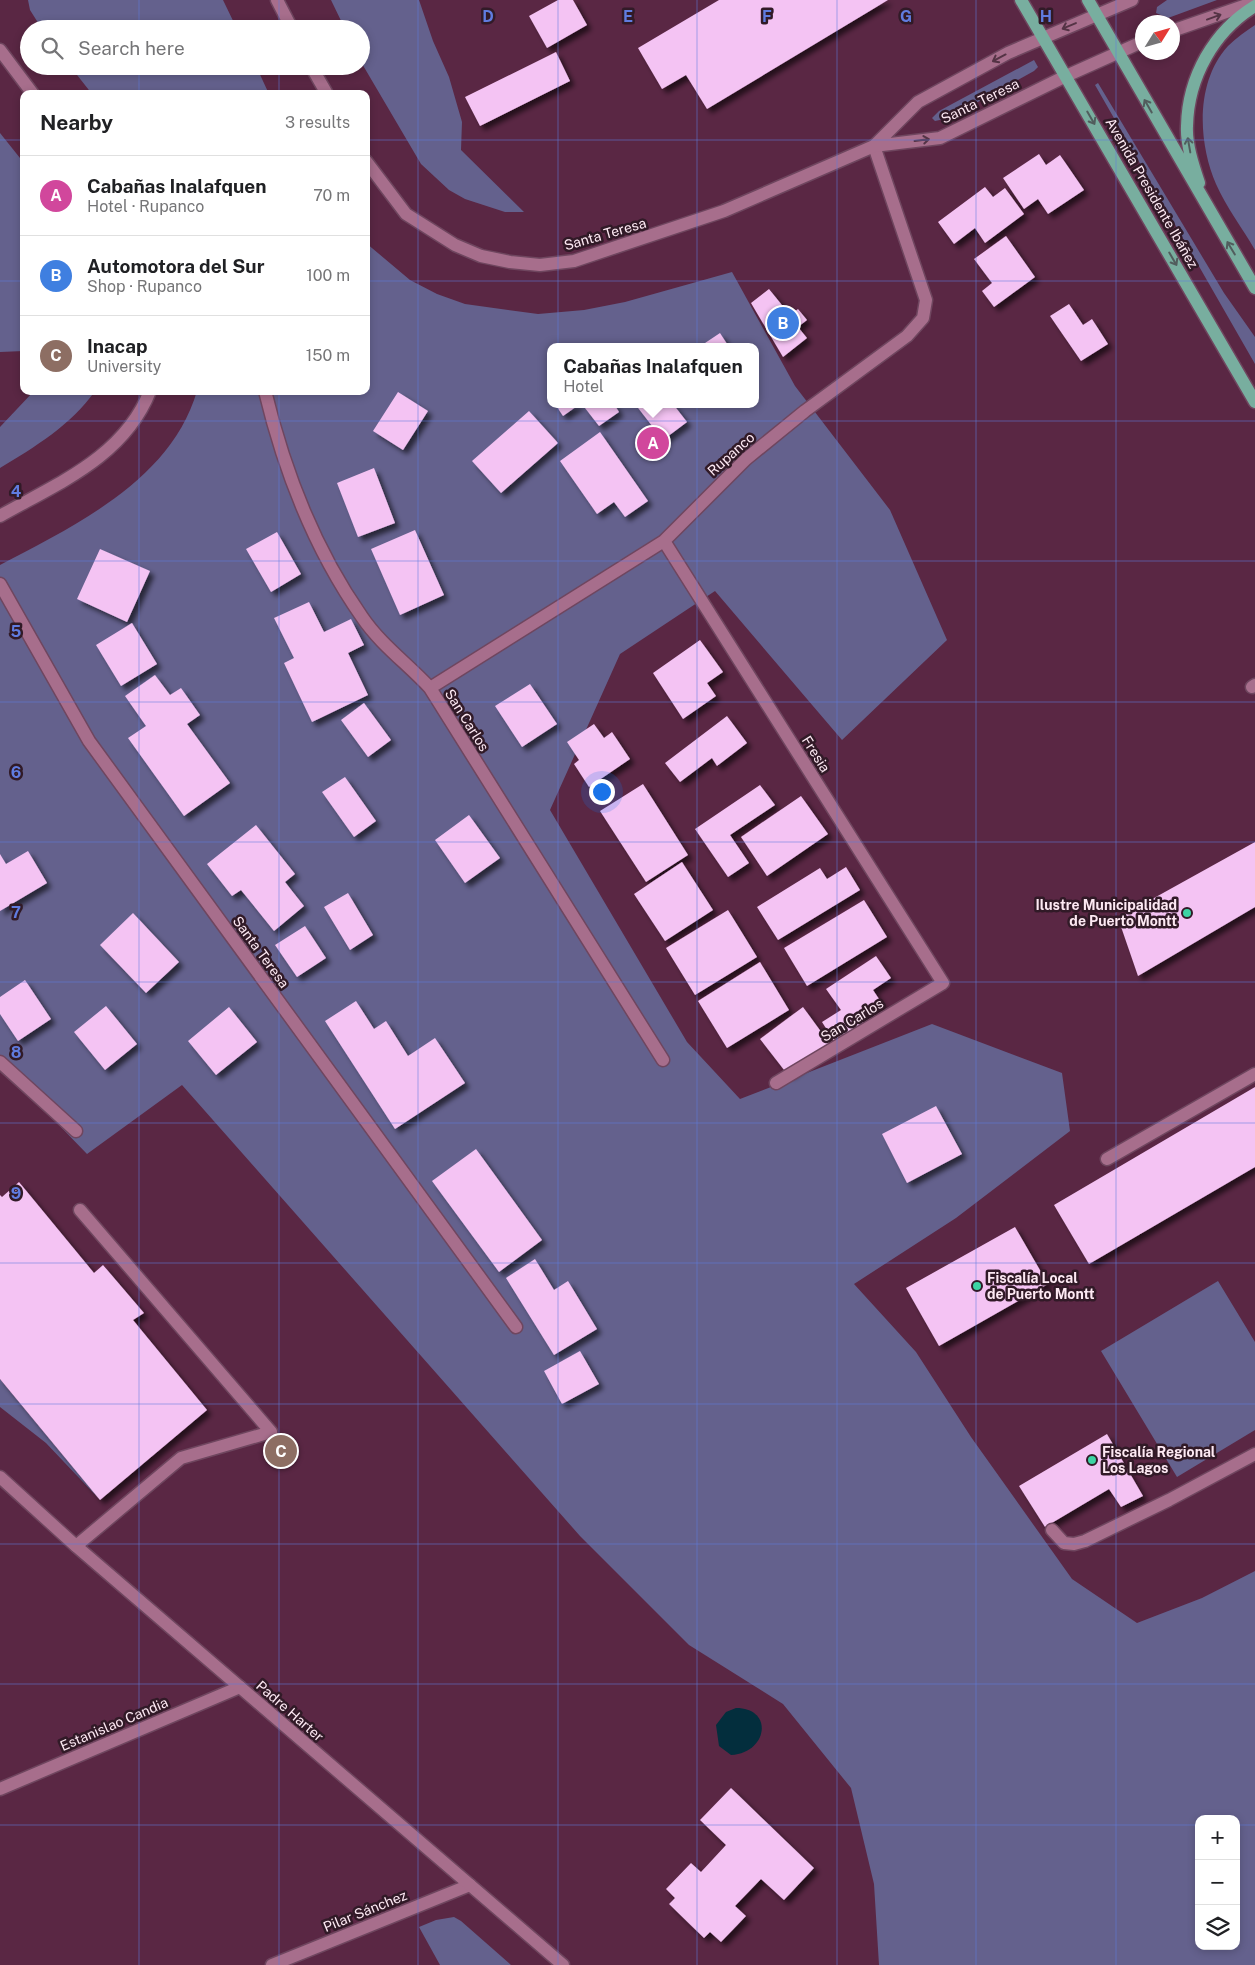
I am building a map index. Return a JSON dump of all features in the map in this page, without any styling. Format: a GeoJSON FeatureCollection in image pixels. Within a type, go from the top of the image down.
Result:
{"type":"FeatureCollection","features":[{"type":"Feature","properties":{"kind":"main road","name":"Avenida Presidente Ibáñez"},"geometry":{"type":"LineString","coordinates":[[1022,0],[1255,402]]}},
{"type":"Feature","properties":{"kind":"main road"},"geometry":{"type":"LineString","coordinates":[[1088,0],[1255,288]]}},
{"type":"Feature","properties":{"kind":"main road"},"geometry":{"type":"LineString","coordinates":[[1208,209],[1190,150],[1186,127],[1189,104],[1196,79],[1207,53],[1234,20],[1255,6]]}},
{"type":"Feature","properties":{"kind":"street"},"geometry":{"type":"LineString","coordinates":[[277,0],[287,20]]}},
{"type":"Feature","properties":{"kind":"street","name":"Santa Teresa"},"geometry":{"type":"LineString","coordinates":[[874,146],[918,102],[1043,37],[1132,0]]}},
{"type":"Feature","properties":{"kind":"street"},"geometry":{"type":"LineString","coordinates":[[1180,28],[1255,2]]}},
{"type":"Feature","properties":{"kind":"street","name":"Santa Teresa"},"geometry":{"type":"LineString","coordinates":[[370,166],[406,214],[430,231],[455,245],[481,256],[510,262],[540,265],[574,261],[724,211],[874,146],[940,138],[1066,76],[1135,45]]}},
{"type":"Feature","properties":{"kind":"street"},"geometry":{"type":"LineString","coordinates":[[0,50],[29,90]]}},
{"type":"Feature","properties":{"kind":"street"},"geometry":{"type":"LineString","coordinates":[[316,75],[325,90]]}},
{"type":"Feature","properties":{"kind":"street","name":"Rupanco"},"geometry":{"type":"LineString","coordinates":[[430,688],[664,541],[746,459],[805,411],[907,336],[923,318],[926,300],[874,146]]}},
{"type":"Feature","properties":{"kind":"street"},"geometry":{"type":"LineString","coordinates":[[0,516],[93,462],[115,445],[133,424],[148,395]]}},
{"type":"Feature","properties":{"kind":"street","name":"San Carlos"},"geometry":{"type":"LineString","coordinates":[[266,395],[274,430],[292,482],[320,544],[362,618],[395,656],[417,673],[430,688],[663,1060]]}},
{"type":"Feature","properties":{"kind":"street","name":"Fresia"},"geometry":{"type":"LineString","coordinates":[[664,541],[943,983]]}},
{"type":"Feature","properties":{"kind":"street","name":"Santa Teresa"},"geometry":{"type":"LineString","coordinates":[[0,584],[88,741],[516,1327]]}},
{"type":"Feature","properties":{"kind":"street","name":"San Carlos"},"geometry":{"type":"LineString","coordinates":[[776,1083],[943,983]]}},
{"type":"Feature","properties":{"kind":"street"},"geometry":{"type":"LineString","coordinates":[[0,1062],[76,1131]]}},
{"type":"Feature","properties":{"kind":"street"},"geometry":{"type":"LineString","coordinates":[[1108,1159],[1255,1074]]}},
{"type":"Feature","properties":{"kind":"street"},"geometry":{"type":"LineString","coordinates":[[76,1546],[181,1458],[271,1432],[80,1210]]}},
{"type":"Feature","properties":{"kind":"street"},"geometry":{"type":"LineString","coordinates":[[1052,1530],[1064,1543],[1074,1544],[1085,1540],[1169,1500],[1255,1454]]}},
{"type":"Feature","properties":{"kind":"street","name":"Padre Harter"},"geometry":{"type":"LineString","coordinates":[[0,1476],[76,1546],[563,1965]]}},
{"type":"Feature","properties":{"kind":"street","name":"Estanislao Candia"},"geometry":{"type":"LineString","coordinates":[[0,1789],[240,1686]]}},
{"type":"Feature","properties":{"kind":"street","name":"Pilar Sánchez"},"geometry":{"type":"LineString","coordinates":[[272,1965],[470,1885]]}},
{"type":"Feature","properties":{"kind":"shaded area"},"geometry":{"type":"Polygon","coordinates":[[[28,0],[223,0],[233,20],[36,20],[30,10],[28,0]]]}},
{"type":"Feature","properties":{"kind":"shaded area"},"geometry":{"type":"Polygon","coordinates":[[[331,0],[419,0],[433,41],[449,77],[462,122],[461,150],[524,212],[505,212],[465,199],[449,190],[421,164],[369,75],[370,20],[341,20],[331,0]]]}},
{"type":"Feature","properties":{"kind":"shaded area"},"geometry":{"type":"Polygon","coordinates":[[[1167,0],[1217,0],[1176,15],[1161,15],[1156,13],[1157,7],[1167,0]]]}},
{"type":"Feature","properties":{"kind":"shaded area"},"geometry":{"type":"Polygon","coordinates":[[[1255,25],[1255,250],[1216,184],[1206,150],[1203,132],[1203,113],[1205,95],[1217,61],[1231,43],[1255,25]]]}},
{"type":"Feature","properties":{"kind":"shaded area"},"geometry":{"type":"Polygon","coordinates":[[[1034,60],[1038,67],[1034,71],[949,118],[935,121],[932,118],[939,111],[1034,60]]]}},
{"type":"Feature","properties":{"kind":"shaded area"},"geometry":{"type":"Polygon","coordinates":[[[77,75],[260,75],[267,90],[89,90],[77,75]]]}},
{"type":"Feature","properties":{"kind":"shaded area"},"geometry":{"type":"Polygon","coordinates":[[[1098,83],[1224,293],[1255,337],[1255,364],[1095,85],[1098,83]]]}},
{"type":"Feature","properties":{"kind":"shaded area"},"geometry":{"type":"Polygon","coordinates":[[[0,133],[20,158],[20,351],[0,352],[0,133]]]}},
{"type":"Feature","properties":{"kind":"shaded area"},"geometry":{"type":"Polygon","coordinates":[[[370,246],[410,280],[437,294],[465,304],[538,314],[584,310],[625,302],[732,272],[795,386],[890,510],[947,640],[842,740],[715,591],[620,654],[550,810],[687,1042],[740,1099],[932,1024],[1062,1073],[1070,1131],[956,1218],[854,1284],[916,1352],[971,1437],[1072,1579],[1137,1623],[1202,1598],[1255,1571],[1255,1965],[879,1965],[874,1884],[851,1788],[783,1704],[689,1645],[580,1536],[182,1085],[87,1154],[0,1064],[0,565],[89,516],[143,475],[166,450],[184,422],[195,395],[370,395],[370,246]]]}},
{"type":"Feature","properties":{"kind":"shaded area"},"geometry":{"type":"Polygon","coordinates":[[[30,395],[92,395],[64,425],[0,468],[0,427],[30,395]]]}},
{"type":"Feature","properties":{"kind":"shaded area"},"geometry":{"type":"Polygon","coordinates":[[[1218,1281],[1255,1342],[1255,1430],[1177,1477],[1101,1351],[1218,1281]]]}},
{"type":"Feature","properties":{"kind":"shaded area"},"geometry":{"type":"Polygon","coordinates":[[[0,1379],[100,1500],[46,1443],[0,1407],[0,1379]]]}},
{"type":"Feature","properties":{"kind":"shaded area"},"geometry":{"type":"Polygon","coordinates":[[[454,1917],[511,1965],[440,1965],[419,1927],[436,1920],[454,1917]]]}},
{"type":"Feature","properties":{"kind":"water"},"geometry":{"type":"Polygon","coordinates":[[[736,1708],[748,1710],[756,1715],[761,1722],[762,1731],[753,1747],[731,1755],[719,1746],[716,1725],[726,1712],[736,1708]]]}},
{"type":"Feature","properties":{"kind":"building"},"geometry":{"type":"Polygon","coordinates":[[[558,0],[573,0],[587,25],[547,48],[529,16],[558,0]]]}},
{"type":"Feature","properties":{"kind":"building"},"geometry":{"type":"Polygon","coordinates":[[[719,0],[888,0],[707,109],[686,75],[662,89],[638,48],[719,0]]]}},
{"type":"Feature","properties":{"kind":"building"},"geometry":{"type":"Polygon","coordinates":[[[556,52],[570,81],[480,126],[465,97],[556,52]]]}},
{"type":"Feature","properties":{"kind":"building"},"geometry":{"type":"Polygon","coordinates":[[[1039,154],[1046,165],[1060,155],[1084,190],[1048,214],[1038,199],[1024,209],[1003,178],[1039,154]]]}},
{"type":"Feature","properties":{"kind":"building"},"geometry":{"type":"Polygon","coordinates":[[[985,187],[993,197],[1005,188],[1024,214],[985,243],[975,228],[954,244],[938,222],[985,187]]]}},
{"type":"Feature","properties":{"kind":"building"},"geometry":{"type":"Polygon","coordinates":[[[1006,236],[1035,277],[994,307],[982,291],[992,283],[974,259],[1006,236]]]}},
{"type":"Feature","properties":{"kind":"building"},"geometry":{"type":"Polygon","coordinates":[[[769,289],[790,315],[798,309],[807,320],[798,327],[807,338],[783,357],[751,303],[769,289]]]}},
{"type":"Feature","properties":{"kind":"building"},"geometry":{"type":"Polygon","coordinates":[[[1069,304],[1083,325],[1092,319],[1108,344],[1081,361],[1050,316],[1069,304]]]}},
{"type":"Feature","properties":{"kind":"building"},"geometry":{"type":"Polygon","coordinates":[[[720,333],[726,343],[705,343],[720,333]]]}},
{"type":"Feature","properties":{"kind":"building"},"geometry":{"type":"Polygon","coordinates":[[[398,392],[428,411],[403,450],[373,431],[398,392]]]}},
{"type":"Feature","properties":{"kind":"building"},"geometry":{"type":"Polygon","coordinates":[[[558,408],[574,408],[563,416],[558,408]]]}},
{"type":"Feature","properties":{"kind":"building"},"geometry":{"type":"Polygon","coordinates":[[[585,408],[616,408],[619,412],[599,426],[585,408]]]}},
{"type":"Feature","properties":{"kind":"building"},"geometry":{"type":"Polygon","coordinates":[[[638,408],[676,408],[687,422],[663,440],[638,408]]]}},
{"type":"Feature","properties":{"kind":"building"},"geometry":{"type":"Polygon","coordinates":[[[529,411],[558,443],[501,493],[472,461],[529,411]]]}},
{"type":"Feature","properties":{"kind":"building"},"geometry":{"type":"Polygon","coordinates":[[[600,432],[648,501],[625,517],[614,502],[597,514],[560,461],[600,432]]]}},
{"type":"Feature","properties":{"kind":"building"},"geometry":{"type":"Polygon","coordinates":[[[374,468],[395,523],[358,537],[337,483],[374,468]]]}},
{"type":"Feature","properties":{"kind":"building"},"geometry":{"type":"Polygon","coordinates":[[[415,530],[444,595],[400,615],[371,549],[415,530]]]}},
{"type":"Feature","properties":{"kind":"building"},"geometry":{"type":"Polygon","coordinates":[[[277,532],[301,574],[271,592],[246,549],[277,532]]]}},
{"type":"Feature","properties":{"kind":"building"},"geometry":{"type":"Polygon","coordinates":[[[100,549],[150,571],[127,622],[77,599],[100,549]]]}},
{"type":"Feature","properties":{"kind":"building"},"geometry":{"type":"Polygon","coordinates":[[[309,602],[324,632],[351,619],[364,645],[348,653],[368,695],[312,722],[284,663],[294,658],[274,618],[309,602]]]}},
{"type":"Feature","properties":{"kind":"building"},"geometry":{"type":"Polygon","coordinates":[[[132,623],[157,664],[121,686],[96,645],[132,623]]]}},
{"type":"Feature","properties":{"kind":"building"},"geometry":{"type":"Polygon","coordinates":[[[700,640],[723,672],[707,683],[716,696],[683,719],[653,673],[700,640]]]}},
{"type":"Feature","properties":{"kind":"building"},"geometry":{"type":"Polygon","coordinates":[[[155,675],[170,695],[181,688],[200,715],[187,724],[230,783],[184,816],[128,738],[146,726],[125,696],[155,675]]]}},
{"type":"Feature","properties":{"kind":"building"},"geometry":{"type":"Polygon","coordinates":[[[530,684],[557,724],[522,747],[495,706],[530,684]]]}},
{"type":"Feature","properties":{"kind":"building"},"geometry":{"type":"Polygon","coordinates":[[[364,703],[391,740],[368,757],[341,720],[364,703]]]}},
{"type":"Feature","properties":{"kind":"building"},"geometry":{"type":"Polygon","coordinates":[[[727,716],[747,743],[717,766],[712,758],[680,782],[665,763],[727,716]]]}},
{"type":"Feature","properties":{"kind":"building"},"geometry":{"type":"Polygon","coordinates":[[[594,724],[604,738],[612,732],[630,759],[589,787],[574,764],[579,760],[567,742],[594,724]]]}},
{"type":"Feature","properties":{"kind":"building"},"geometry":{"type":"Polygon","coordinates":[[[345,777],[376,821],[354,837],[322,792],[345,777]]]}},
{"type":"Feature","properties":{"kind":"building"},"geometry":{"type":"Polygon","coordinates":[[[643,784],[688,855],[646,882],[600,811],[643,784]]]}},
{"type":"Feature","properties":{"kind":"building"},"geometry":{"type":"Polygon","coordinates":[[[760,785],[775,805],[730,835],[749,863],[728,877],[695,829],[760,785]]]}},
{"type":"Feature","properties":{"kind":"building"},"geometry":{"type":"Polygon","coordinates":[[[801,796],[828,834],[767,876],[741,837],[801,796]]]}},
{"type":"Feature","properties":{"kind":"building"},"geometry":{"type":"Polygon","coordinates":[[[469,815],[500,858],[465,883],[435,840],[469,815]]]}},
{"type":"Feature","properties":{"kind":"building"},"geometry":{"type":"Polygon","coordinates":[[[256,825],[295,874],[285,882],[304,906],[274,931],[241,890],[232,896],[207,864],[256,825]]]}},
{"type":"Feature","properties":{"kind":"building","name":"Ilustre Municipalidad de Puerto Montt"},"geometry":{"type":"Polygon","coordinates":[[[1255,842],[1255,907],[1138,976],[1118,918],[1255,842]]]}},
{"type":"Feature","properties":{"kind":"building"},"geometry":{"type":"Polygon","coordinates":[[[28,851],[47,883],[0,911],[0,854],[6,864],[28,851]]]}},
{"type":"Feature","properties":{"kind":"building"},"geometry":{"type":"Polygon","coordinates":[[[682,862],[713,910],[665,941],[634,894],[682,862]]]}},
{"type":"Feature","properties":{"kind":"building"},"geometry":{"type":"Polygon","coordinates":[[[846,867],[860,890],[778,940],[757,907],[820,868],[827,879],[846,867]]]}},
{"type":"Feature","properties":{"kind":"building"},"geometry":{"type":"Polygon","coordinates":[[[348,893],[373,935],[350,950],[324,907],[348,893]]]}},
{"type":"Feature","properties":{"kind":"building"},"geometry":{"type":"Polygon","coordinates":[[[864,900],[887,937],[807,986],[784,948],[864,900]]]}},
{"type":"Feature","properties":{"kind":"building"},"geometry":{"type":"Polygon","coordinates":[[[728,910],[757,957],[695,995],[666,948],[728,910]]]}},
{"type":"Feature","properties":{"kind":"building"},"geometry":{"type":"Polygon","coordinates":[[[133,913],[179,962],[146,993],[100,945],[133,913]]]}},
{"type":"Feature","properties":{"kind":"building"},"geometry":{"type":"Polygon","coordinates":[[[305,926],[326,958],[297,977],[275,945],[305,926]]]}},
{"type":"Feature","properties":{"kind":"building"},"geometry":{"type":"Polygon","coordinates":[[[876,956],[891,978],[873,990],[883,1005],[861,1020],[864,1025],[836,1044],[822,1022],[841,1010],[826,989],[876,956]]]}},
{"type":"Feature","properties":{"kind":"building"},"geometry":{"type":"Polygon","coordinates":[[[760,962],[789,1010],[727,1048],[698,1001],[760,962]]]}},
{"type":"Feature","properties":{"kind":"building"},"geometry":{"type":"Polygon","coordinates":[[[25,980],[51,1019],[18,1041],[0,1014],[0,997],[25,980]]]}},
{"type":"Feature","properties":{"kind":"building"},"geometry":{"type":"Polygon","coordinates":[[[356,1001],[374,1029],[386,1021],[408,1056],[435,1038],[465,1083],[395,1129],[325,1021],[356,1001]]]}},
{"type":"Feature","properties":{"kind":"building"},"geometry":{"type":"Polygon","coordinates":[[[106,1006],[137,1044],[105,1070],[74,1032],[106,1006]]]}},
{"type":"Feature","properties":{"kind":"building"},"geometry":{"type":"Polygon","coordinates":[[[229,1007],[257,1042],[216,1075],[188,1041],[229,1007]]]}},
{"type":"Feature","properties":{"kind":"building"},"geometry":{"type":"Polygon","coordinates":[[[803,1007],[830,1044],[788,1075],[760,1039],[803,1007]]]}},
{"type":"Feature","properties":{"kind":"building"},"geometry":{"type":"Polygon","coordinates":[[[1255,1087],[1255,1167],[1089,1264],[1054,1205],[1255,1087]]]}},
{"type":"Feature","properties":{"kind":"building"},"geometry":{"type":"Polygon","coordinates":[[[936,1106],[962,1154],[907,1183],[882,1134],[936,1106]]]}},
{"type":"Feature","properties":{"kind":"building"},"geometry":{"type":"Polygon","coordinates":[[[476,1149],[542,1240],[499,1272],[432,1181],[476,1149]]]}},
{"type":"Feature","properties":{"kind":"building"},"geometry":{"type":"Polygon","coordinates":[[[19,1182],[94,1273],[103,1265],[144,1313],[133,1320],[207,1410],[100,1500],[0,1379],[0,1195],[2,1197],[19,1182]]]}},
{"type":"Feature","properties":{"kind":"building","name":"Fiscalía Local de Puerto Montt"},"geometry":{"type":"Polygon","coordinates":[[[1015,1227],[1048,1284],[939,1346],[906,1288],[1015,1227]]]}},
{"type":"Feature","properties":{"kind":"building"},"geometry":{"type":"Polygon","coordinates":[[[535,1259],[554,1290],[568,1281],[597,1329],[554,1355],[506,1278],[535,1259]]]}},
{"type":"Feature","properties":{"kind":"building"},"geometry":{"type":"Polygon","coordinates":[[[580,1351],[599,1384],[562,1404],[544,1371],[580,1351]]]}},
{"type":"Feature","properties":{"kind":"building","name":"Fiscalía Regional Los Lagos"},"geometry":{"type":"Polygon","coordinates":[[[1107,1434],[1143,1496],[1121,1507],[1109,1489],[1045,1527],[1019,1486],[1107,1434]]]}},
{"type":"Feature","properties":{"kind":"building"},"geometry":{"type":"Polygon","coordinates":[[[731,1788],[814,1868],[784,1900],[761,1879],[735,1906],[746,1916],[721,1942],[710,1932],[704,1938],[669,1904],[675,1898],[666,1889],[691,1863],[701,1872],[726,1845],[700,1820],[731,1788]]]}},
{"type":"Feature","properties":{"kind":"place","name":"Automotora del Sur"},"geometry":{"type":"Point","coordinates":[783,323]}},
{"type":"Feature","properties":{"kind":"place","name":"Cabañas Inalafquen"},"geometry":{"type":"Point","coordinates":[653,443]}},
{"type":"Feature","properties":{"kind":"place","name":"Ilustre Municipalidad de Puerto Montt"},"geometry":{"type":"Point","coordinates":[1187,913]}},
{"type":"Feature","properties":{"kind":"place","name":"Fiscalía Local de Puerto Montt"},"geometry":{"type":"Point","coordinates":[977,1286]}},
{"type":"Feature","properties":{"kind":"place","name":"Inacap"},"geometry":{"type":"Point","coordinates":[281,1451]}},
{"type":"Feature","properties":{"kind":"place","name":"Fiscalía Regional Los Lagos"},"geometry":{"type":"Point","coordinates":[1092,1460]}}]}
